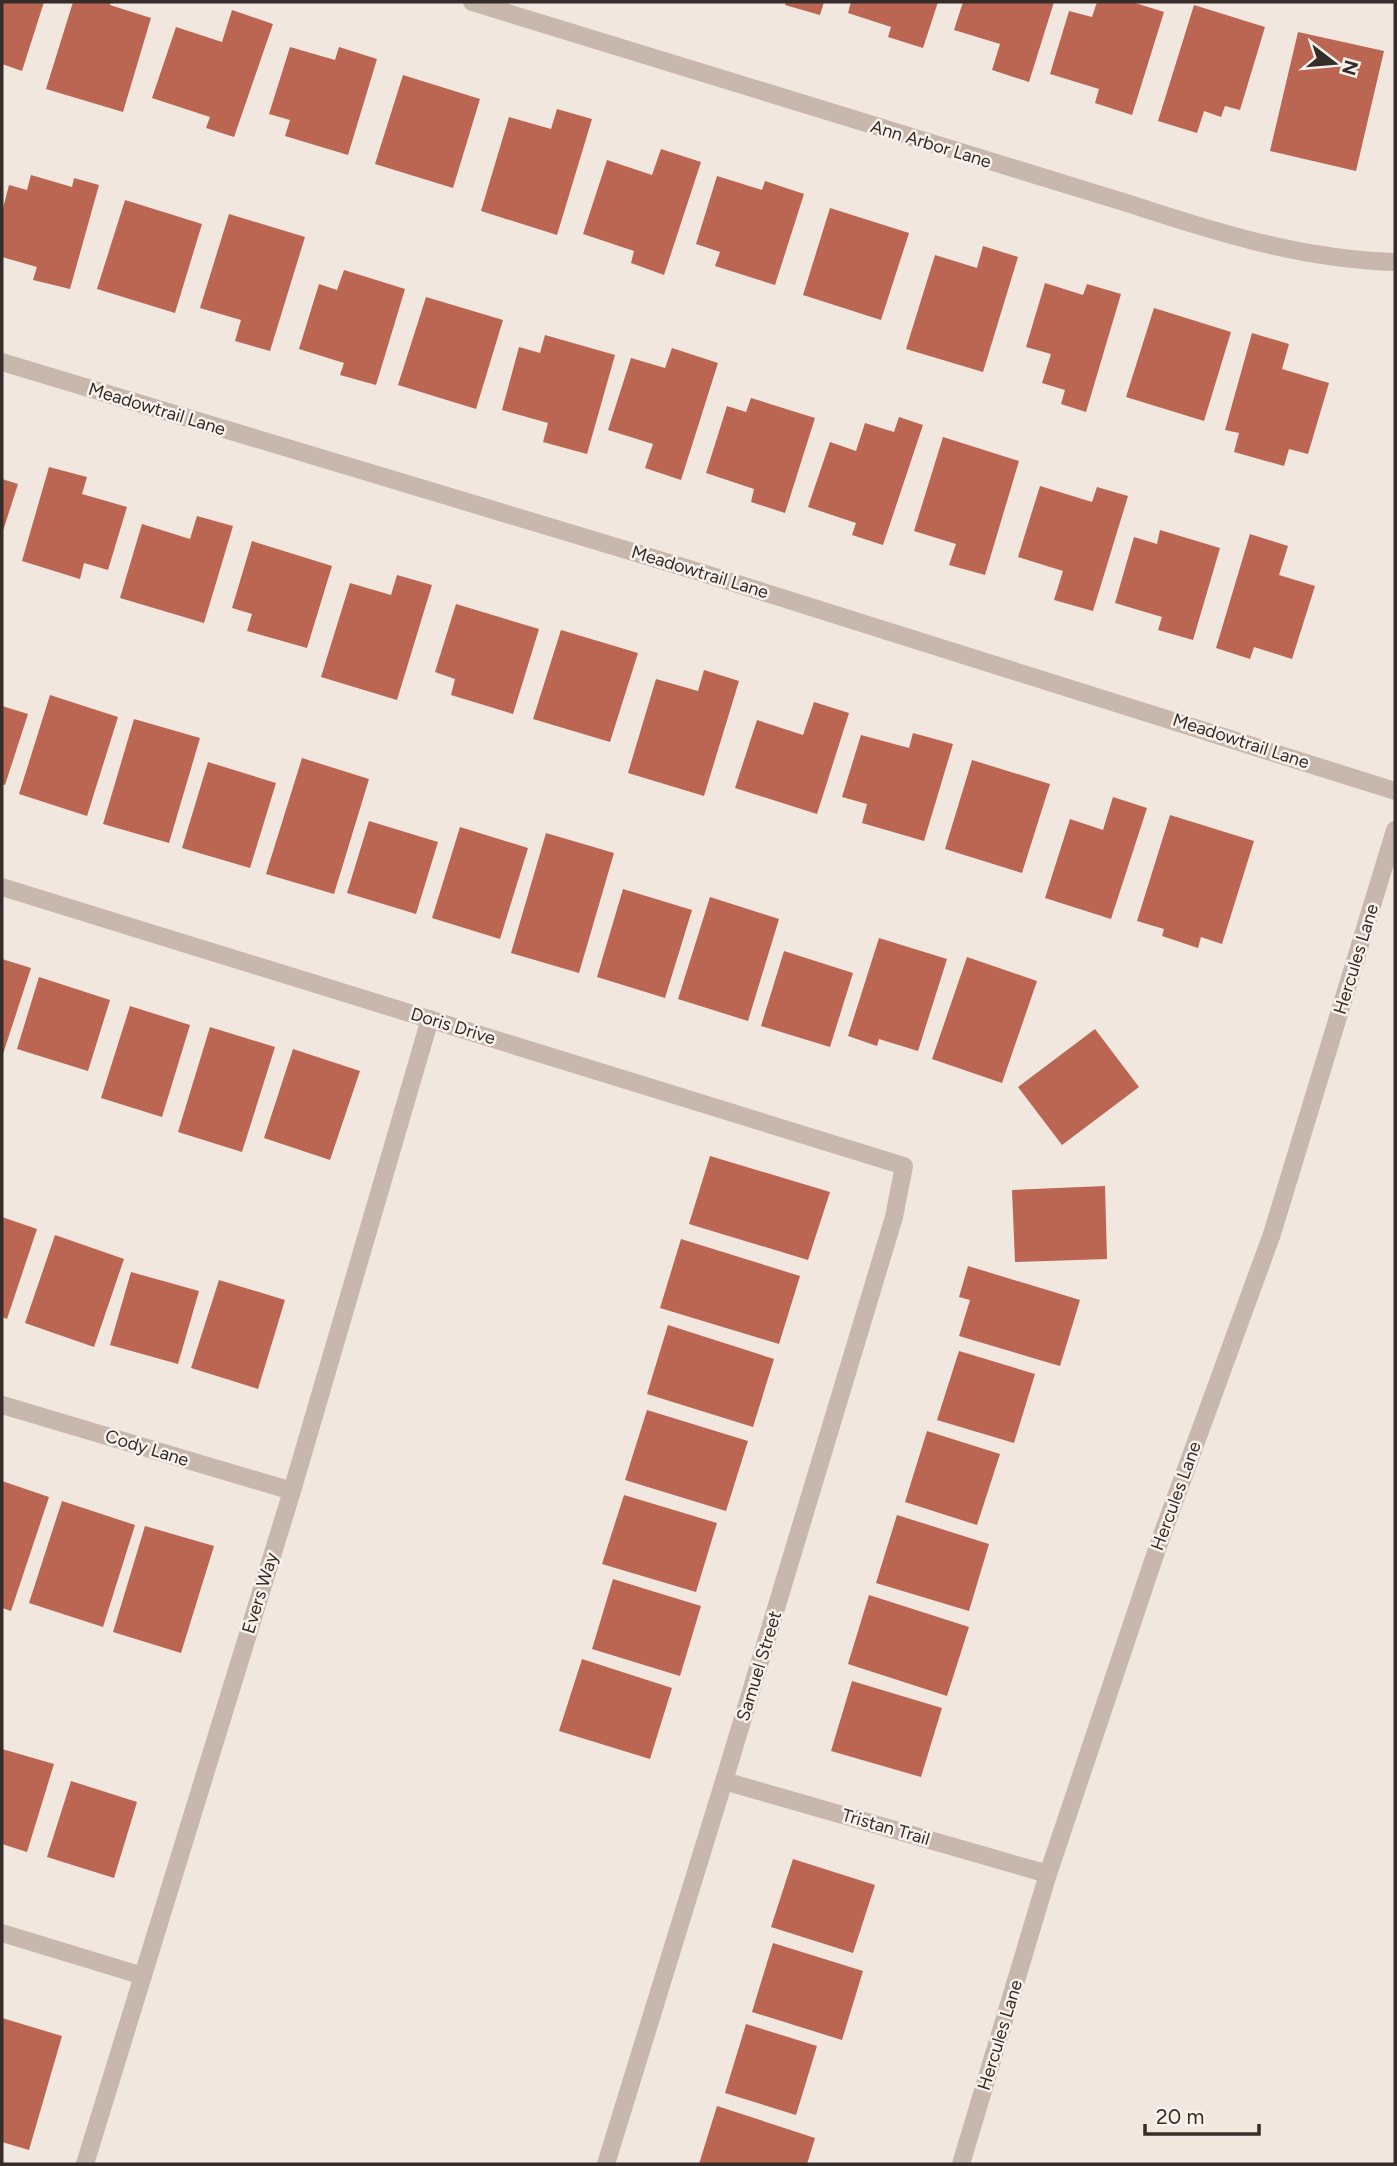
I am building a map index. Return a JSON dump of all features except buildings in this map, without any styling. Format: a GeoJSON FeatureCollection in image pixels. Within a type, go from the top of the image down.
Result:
{"type":"FeatureCollection","features":[{"type":"Feature","properties":{"kind":"street","name":"Ann Arbor Lane"},"geometry":{"type":"LineString","coordinates":[[472,2],[1217,233],[1334,258],[1395,262]]}},
{"type":"Feature","properties":{"kind":"street","name":"Meadowtrail Lane"},"geometry":{"type":"LineString","coordinates":[[2,362],[836,613],[1395,791]]}},
{"type":"Feature","properties":{"kind":"street","name":"Hercules Lane"},"geometry":{"type":"LineString","coordinates":[[961,2164],[1048,1874],[1158,1546],[1272,1234],[1395,830]]}},
{"type":"Feature","properties":{"kind":"street","name":"Doris Drive"},"geometry":{"type":"LineString","coordinates":[[2,887],[904,1166]]}},
{"type":"Feature","properties":{"kind":"street","name":"Evers Way"},"geometry":{"type":"LineString","coordinates":[[85,2164],[292,1491],[430,1019]]}},
{"type":"Feature","properties":{"kind":"street","name":"Samuel Street"},"geometry":{"type":"LineString","coordinates":[[606,2164],[894,1217],[904,1166]]}},
{"type":"Feature","properties":{"kind":"street","name":"Cody Lane"},"geometry":{"type":"LineString","coordinates":[[2,1405],[292,1491]]}},
{"type":"Feature","properties":{"kind":"street","name":"Tristan Trail"},"geometry":{"type":"LineString","coordinates":[[724,1781],[1048,1874]]}},
{"type":"Feature","properties":{"kind":"street"},"geometry":{"type":"LineString","coordinates":[[2,1933],[143,1976]]}}]}
